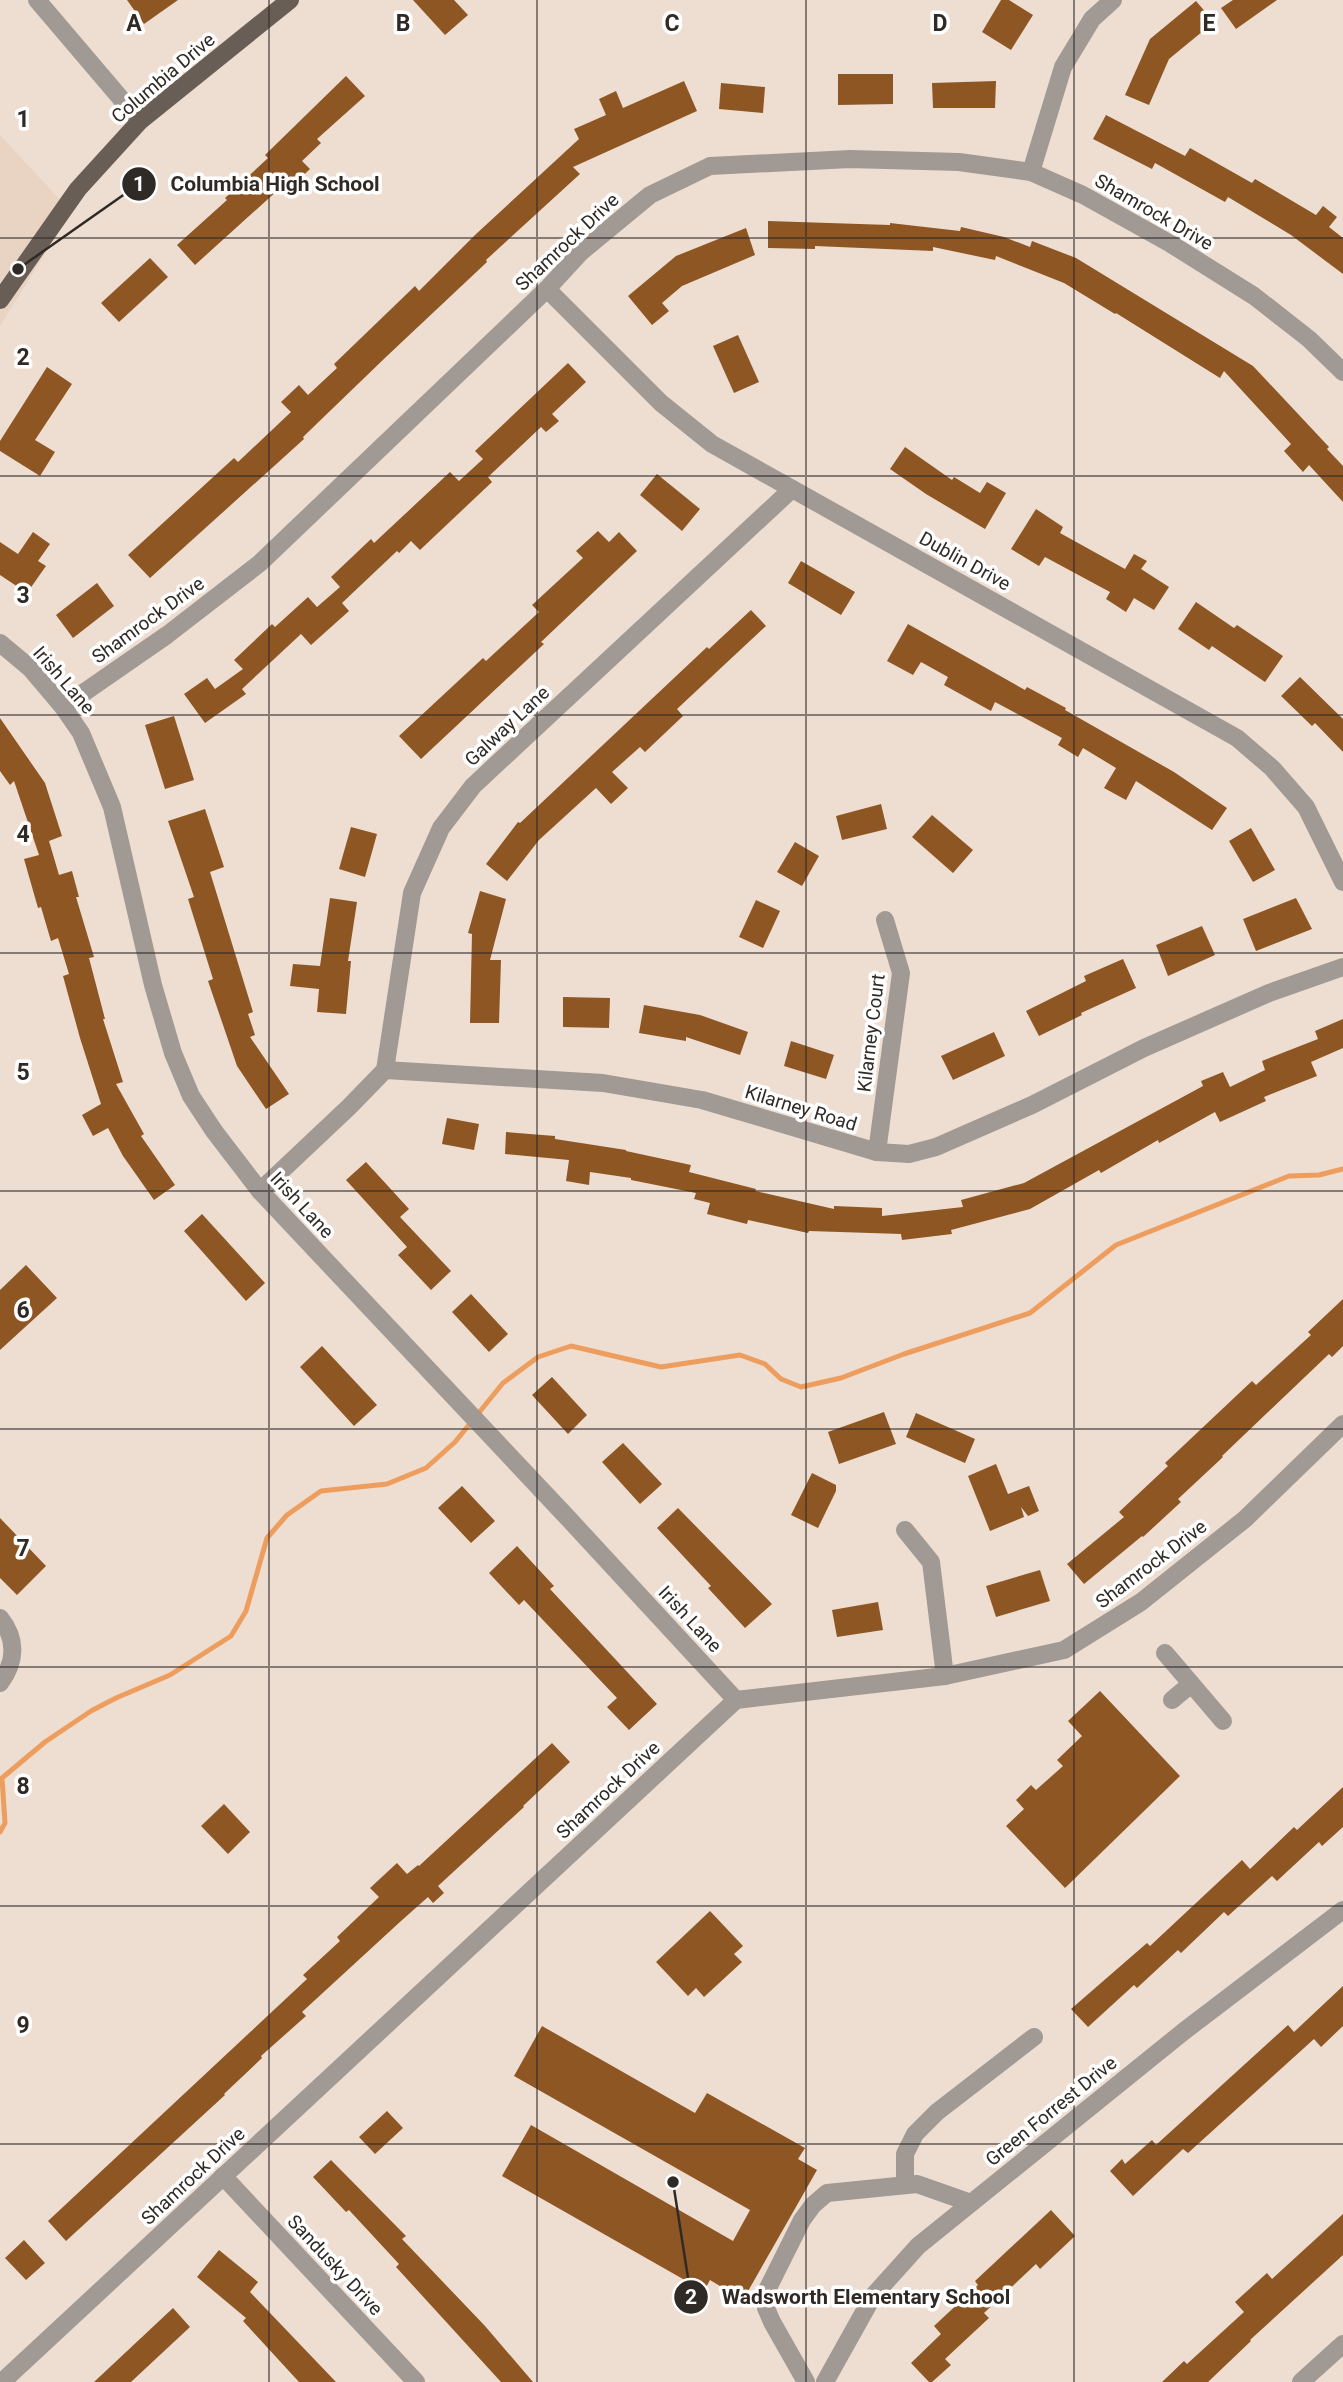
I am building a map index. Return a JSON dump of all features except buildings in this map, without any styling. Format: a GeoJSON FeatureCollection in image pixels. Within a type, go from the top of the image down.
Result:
{"type":"FeatureCollection","features":[{"type":"Feature","properties":{"kind":"main road","name":"Columbia Drive"},"geometry":{"type":"LineString","coordinates":[[0,300],[78,189],[140,121],[290,0]]}},
{"type":"Feature","properties":{"kind":"street"},"geometry":{"type":"LineString","coordinates":[[37,0],[140,121]]}},
{"type":"Feature","properties":{"kind":"street"},"geometry":{"type":"LineString","coordinates":[[1031,172],[1063,67],[1092,19],[1113,0]]}},
{"type":"Feature","properties":{"kind":"street","name":"Shamrock Drive"},"geometry":{"type":"LineString","coordinates":[[63,707],[167,635],[260,563],[547,289],[581,252],[650,195],[709,166],[850,159],[960,162],[1031,172],[1094,201],[1171,244],[1254,296],[1309,339],[1343,372]]}},
{"type":"Feature","properties":{"kind":"street","name":"Dublin Drive"},"geometry":{"type":"LineString","coordinates":[[547,289],[661,403],[712,444],[1237,738],[1272,768],[1306,807],[1343,882]]}},
{"type":"Feature","properties":{"kind":"street","name":"Galway Lane"},"geometry":{"type":"LineString","coordinates":[[385,1070],[412,893],[441,828],[484,777],[792,489]]}},
{"type":"Feature","properties":{"kind":"street","name":"Irish Lane"},"geometry":{"type":"LineString","coordinates":[[0,643],[30,668],[82,733],[112,807],[153,985],[173,1053],[191,1096],[214,1131],[260,1191],[736,1700]]}},
{"type":"Feature","properties":{"kind":"street","name":"Kilarney Court"},"geometry":{"type":"LineString","coordinates":[[877,1152],[901,973],[885,920]]}},
{"type":"Feature","properties":{"kind":"street","name":"Kilarney Road"},"geometry":{"type":"LineString","coordinates":[[385,1070],[603,1083],[702,1100],[877,1152],[909,1154],[936,1147],[1032,1105],[1157,1043],[1269,993],[1343,967]]}},
{"type":"Feature","properties":{"kind":"street"},"geometry":{"type":"LineString","coordinates":[[260,1191],[385,1070]]}},
{"type":"Feature","properties":{"kind":"street","name":"Shamrock Drive"},"geometry":{"type":"LineString","coordinates":[[2,2382],[736,1700],[945,1675],[1064,1650],[1141,1602],[1245,1519],[1343,1424]]}},
{"type":"Feature","properties":{"kind":"street"},"geometry":{"type":"LineString","coordinates":[[905,1530],[931,1562],[945,1675]]}},
{"type":"Feature","properties":{"kind":"street"},"geometry":{"type":"LineString","coordinates":[[0,1618],[13,1640],[9,1670],[0,1683]]}},
{"type":"Feature","properties":{"kind":"street"},"geometry":{"type":"LineString","coordinates":[[1165,1653],[1223,1721]]}},
{"type":"Feature","properties":{"kind":"street"},"geometry":{"type":"LineString","coordinates":[[1172,1700],[1191,1684]]}},
{"type":"Feature","properties":{"kind":"street","name":"Green Forrest Drive"},"geometry":{"type":"LineString","coordinates":[[825,2382],[873,2296],[918,2246],[1184,2032],[1343,1910]]}},
{"type":"Feature","properties":{"kind":"street"},"geometry":{"type":"LineString","coordinates":[[905,2185],[905,2154],[915,2134],[937,2112],[1034,2037]]}},
{"type":"Feature","properties":{"kind":"street","name":"Sandusky Drive"},"geometry":{"type":"LineString","coordinates":[[223,2176],[416,2382]]}},
{"type":"Feature","properties":{"kind":"street"},"geometry":{"type":"LineString","coordinates":[[806,2382],[772,2322],[766,2308],[765,2294],[802,2220],[813,2205],[827,2193],[917,2184],[971,2203]]}},
{"type":"Feature","properties":{"kind":"street"},"geometry":{"type":"LineString","coordinates":[[1301,2382],[1343,2344]]}},
{"type":"Feature","properties":{"kind":"shaded area"},"geometry":{"type":"Polygon","coordinates":[[[0,135],[71,212],[0,326],[0,135]]]}},
{"type":"Feature","properties":{"kind":"waterway"},"geometry":{"type":"LineString","coordinates":[[0,1832],[5,1823],[2,1778],[45,1742],[91,1711],[170,1675],[231,1636],[246,1611],[267,1538],[287,1515],[321,1491],[387,1484],[426,1468],[455,1442],[503,1383],[538,1357],[571,1346],[661,1367],[740,1355],[765,1364],[781,1379],[801,1387],[841,1378],[904,1354],[1030,1313],[1116,1245],[1289,1176],[1319,1175],[1343,1169]]}},
{"type":"Feature","properties":{"kind":"place","name":"Columbia High School"},"geometry":{"type":"Point","coordinates":[18,269]}},
{"type":"Feature","properties":{"kind":"place","name":"Wadsworth Elementary School"},"geometry":{"type":"Point","coordinates":[673,2182]}}]}
